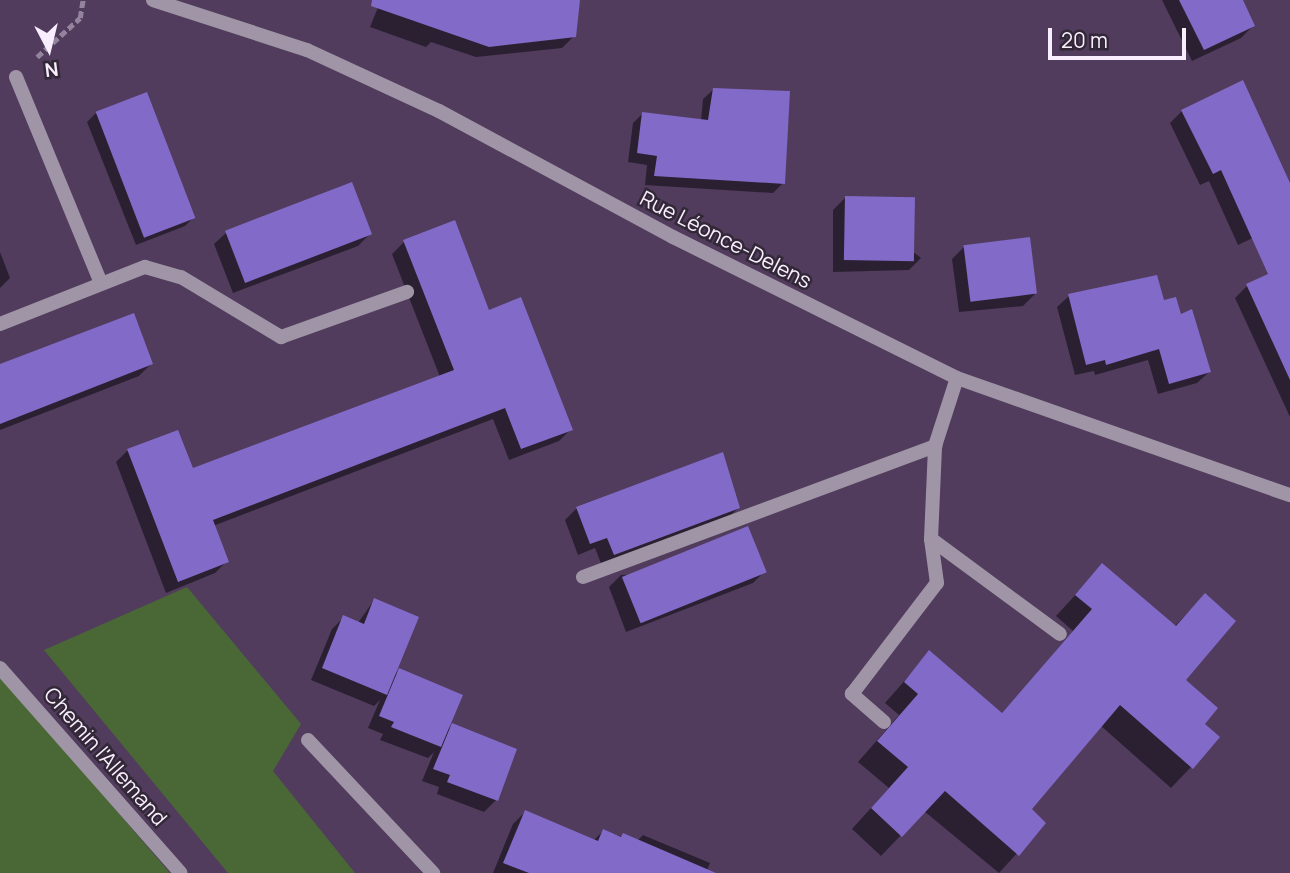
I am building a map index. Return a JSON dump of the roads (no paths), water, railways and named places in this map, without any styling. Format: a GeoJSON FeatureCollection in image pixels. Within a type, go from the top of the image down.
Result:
{"type":"FeatureCollection","features":[{"type":"Feature","properties":{"kind":"street","name":"Rue Léonce-Delens"},"geometry":{"type":"LineString","coordinates":[[153,0],[307,50],[439,111],[673,237],[957,378],[1290,495]]}},
{"type":"Feature","properties":{"kind":"street"},"geometry":{"type":"LineString","coordinates":[[16,77],[101,283]]}},
{"type":"Feature","properties":{"kind":"street"},"geometry":{"type":"LineString","coordinates":[[0,324],[145,267],[181,277],[281,337],[407,292]]}},
{"type":"Feature","properties":{"kind":"street"},"geometry":{"type":"LineString","coordinates":[[884,722],[852,694],[937,583],[931,539],[935,446],[957,378]]}},
{"type":"Feature","properties":{"kind":"street"},"geometry":{"type":"LineString","coordinates":[[583,577],[935,446]]}},
{"type":"Feature","properties":{"kind":"street"},"geometry":{"type":"LineString","coordinates":[[931,539],[1060,634]]}},
{"type":"Feature","properties":{"kind":"street","name":"Chemin l'Allemand"},"geometry":{"type":"LineString","coordinates":[[0,668],[181,873]]}},
{"type":"Feature","properties":{"kind":"street"},"geometry":{"type":"LineString","coordinates":[[307,740],[433,873]]}}]}
